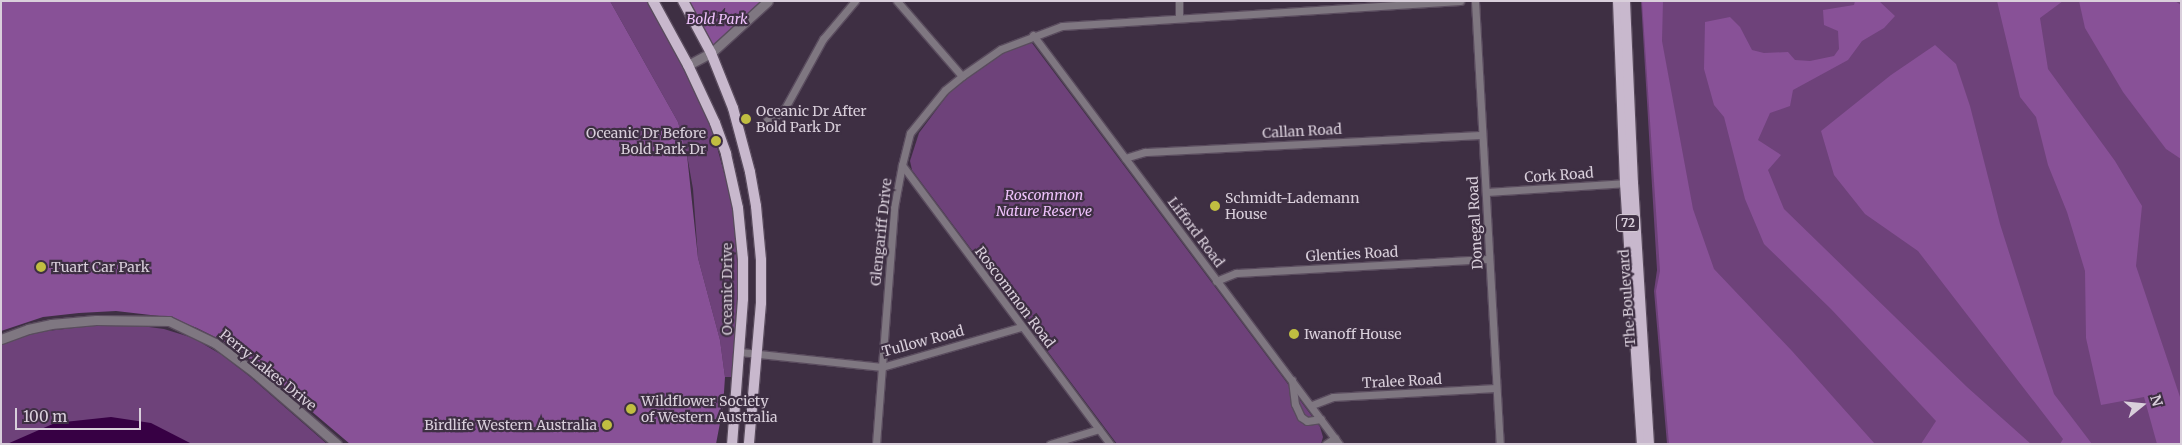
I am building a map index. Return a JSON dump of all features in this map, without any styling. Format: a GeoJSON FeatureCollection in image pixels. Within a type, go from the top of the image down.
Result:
{"type":"FeatureCollection","features":[{"type":"Feature","properties":{"kind":"main road","name":"Oceanic Drive"},"geometry":{"type":"LineString","coordinates":[[653,1],[704,97],[723,145],[738,208],[743,259],[740,352],[732,444]]}},
{"type":"Feature","properties":{"kind":"main road"},"geometry":{"type":"LineString","coordinates":[[683,1],[711,53],[733,108],[752,180],[761,260],[758,354],[749,444]]}},
{"type":"Feature","properties":{"kind":"main road","name":"The Boulevard"},"geometry":{"type":"LineString","coordinates":[[1618,1],[1642,444]]}},
{"type":"Feature","properties":{"kind":"main road","name":"The Boulevard"},"geometry":{"type":"LineString","coordinates":[[1625,1],[1629,183],[1649,444]]}},
{"type":"Feature","properties":{"kind":"street"},"geometry":{"type":"LineString","coordinates":[[688,65],[711,53],[768,1]]}},
{"type":"Feature","properties":{"kind":"street"},"geometry":{"type":"LineString","coordinates":[[767,120],[779,114],[785,108],[823,39],[855,1]]}},
{"type":"Feature","properties":{"kind":"street"},"geometry":{"type":"LineString","coordinates":[[897,1],[962,76]]}},
{"type":"Feature","properties":{"kind":"street"},"geometry":{"type":"LineString","coordinates":[[1178,1],[1179,18]]}},
{"type":"Feature","properties":{"kind":"street","name":"Glengariff Drive"},"geometry":{"type":"LineString","coordinates":[[876,444],[894,208],[902,164],[910,133],[944,90],[962,76],[1001,48],[1062,26],[1460,1]]}},
{"type":"Feature","properties":{"kind":"street","name":"Donegal Road"},"geometry":{"type":"LineString","coordinates":[[1475,1],[1500,444]]}},
{"type":"Feature","properties":{"kind":"street","name":"Lifford Road"},"geometry":{"type":"LineString","coordinates":[[1033,35],[1216,281],[1312,405],[1337,441]]}},
{"type":"Feature","properties":{"kind":"street","name":"Callan Road"},"geometry":{"type":"LineString","coordinates":[[1125,158],[1145,152],[1482,134]]}},
{"type":"Feature","properties":{"kind":"street","name":"Roscommon Road"},"geometry":{"type":"LineString","coordinates":[[902,164],[1021,327],[1110,444]]}},
{"type":"Feature","properties":{"kind":"street","name":"Cork Road"},"geometry":{"type":"LineString","coordinates":[[1486,192],[1629,183]]}},
{"type":"Feature","properties":{"kind":"street","name":"Glenties Road"},"geometry":{"type":"LineString","coordinates":[[1216,281],[1236,273],[1489,259]]}},
{"type":"Feature","properties":{"kind":"street","name":"Perry Lakes Drive"},"geometry":{"type":"LineString","coordinates":[[1,339],[28,329],[51,324],[96,320],[169,321],[215,343],[337,444]]}},
{"type":"Feature","properties":{"kind":"street","name":"Tullow Road"},"geometry":{"type":"LineString","coordinates":[[740,352],[882,367],[1021,327]]}},
{"type":"Feature","properties":{"kind":"street"},"geometry":{"type":"LineString","coordinates":[[1292,380],[1293,397],[1299,415],[1307,421],[1321,419]]}},
{"type":"Feature","properties":{"kind":"street","name":"Tralee Road"},"geometry":{"type":"LineString","coordinates":[[1312,405],[1333,397],[1496,388]]}},
{"type":"Feature","properties":{"kind":"street"},"geometry":{"type":"LineString","coordinates":[[1050,444],[1098,429]]}},
{"type":"Feature","properties":{"kind":"street"},"geometry":{"type":"LineString","coordinates":[[1326,444],[1337,441]]}},
{"type":"Feature","properties":{"kind":"green space"},"geometry":{"type":"Polygon","coordinates":[[[1,1],[610,1],[678,122],[687,155],[698,258],[720,340],[725,377],[723,407],[716,444],[350,444],[251,360],[225,342],[197,328],[168,317],[116,311],[79,313],[43,317],[1,331],[1,1]]]}},
{"type":"Feature","properties":{"kind":"green space"},"geometry":{"type":"Polygon","coordinates":[[[610,1],[648,1],[700,99],[715,140],[734,209],[739,298],[734,377],[725,377],[720,340],[698,258],[693,189],[687,155],[678,122],[610,1]]]}},
{"type":"Feature","properties":{"kind":"green space","name":"Bold Park"},"geometry":{"type":"Polygon","coordinates":[[[688,1],[763,1],[712,49],[688,1]]]}},
{"type":"Feature","properties":{"kind":"green space"},"geometry":{"type":"Polygon","coordinates":[[[1641,1],[2181,1],[2181,444],[1667,444],[1654,291],[1657,270],[1641,1]]]}},
{"type":"Feature","properties":{"kind":"green space"},"geometry":{"type":"Polygon","coordinates":[[[1642,1],[1663,1],[1662,41],[1693,209],[1714,269],[1792,351],[1875,444],[1669,444],[1656,291],[1660,271],[1642,1]]]}},
{"type":"Feature","properties":{"kind":"green space"},"geometry":{"type":"Polygon","coordinates":[[[1855,1],[1879,1],[1895,16],[1884,28],[1862,41],[1848,60],[1793,90],[1790,106],[1770,113],[1758,140],[1781,155],[1768,170],[1784,209],[1967,387],[2031,444],[1921,444],[1936,421],[1831,309],[1764,244],[1745,199],[1724,117],[1714,105],[1704,69],[1705,22],[1730,17],[1740,27],[1752,50],[1764,53],[1788,52],[1795,60],[1810,61],[1834,56],[1839,49],[1838,31],[1824,25],[1823,10],[1854,5],[1855,1]]]}},
{"type":"Feature","properties":{"kind":"green space"},"geometry":{"type":"Polygon","coordinates":[[[1997,1],[2063,1],[2040,18],[2048,69],[2115,161],[2142,206],[2136,266],[2181,400],[2181,444],[2157,444],[2144,397],[2101,405],[2086,338],[2085,271],[2067,212],[2048,165],[2036,117],[2020,97],[1997,1]]]}},
{"type":"Feature","properties":{"kind":"green space"},"geometry":{"type":"Polygon","coordinates":[[[2079,1],[2175,1],[2181,5],[2181,159],[2166,149],[2123,92],[2085,28],[2079,1]]]}},
{"type":"Feature","properties":{"kind":"green space","name":"Roscommon Nature Reserve"},"geometry":{"type":"Polygon","coordinates":[[[1032,43],[1320,427],[1323,437],[1321,444],[1117,444],[912,170],[910,161],[919,133],[952,89],[999,53],[1014,46],[1032,43]]]}},
{"type":"Feature","properties":{"kind":"green space"},"geometry":{"type":"Polygon","coordinates":[[[1935,45],[1956,64],[1970,106],[2000,224],[2054,394],[2092,444],[2060,444],[2063,439],[1918,251],[1865,214],[1834,175],[1821,131],[1891,75],[1935,45]]]}},
{"type":"Feature","properties":{"kind":"green space"},"geometry":{"type":"Polygon","coordinates":[[[98,325],[134,325],[164,329],[193,338],[222,355],[249,376],[327,444],[1,444],[1,343],[39,332],[98,325]]]}},
{"type":"Feature","properties":{"kind":"shaded area"},"geometry":{"type":"Polygon","coordinates":[[[111,417],[151,423],[192,444],[7,444],[55,423],[111,417]]]}},
{"type":"Feature","properties":{"kind":"place","name":"Oceanic Dr After Bold Park Dr"},"geometry":{"type":"Point","coordinates":[746,119]}},
{"type":"Feature","properties":{"kind":"place","name":"Oceanic Dr Before Bold Park Dr"},"geometry":{"type":"Point","coordinates":[716,141]}},
{"type":"Feature","properties":{"kind":"place","name":"Schmidt-Lademann House"},"geometry":{"type":"Point","coordinates":[1215,206]}},
{"type":"Feature","properties":{"kind":"place","name":"Tuart Car Park"},"geometry":{"type":"Point","coordinates":[41,267]}},
{"type":"Feature","properties":{"kind":"place","name":"Iwanoff House"},"geometry":{"type":"Point","coordinates":[1294,334]}},
{"type":"Feature","properties":{"kind":"place","name":"Wildflower Society of Western Australia"},"geometry":{"type":"Point","coordinates":[631,409]}},
{"type":"Feature","properties":{"kind":"place","name":"Birdlife Western Australia"},"geometry":{"type":"Point","coordinates":[607,425]}}]}
